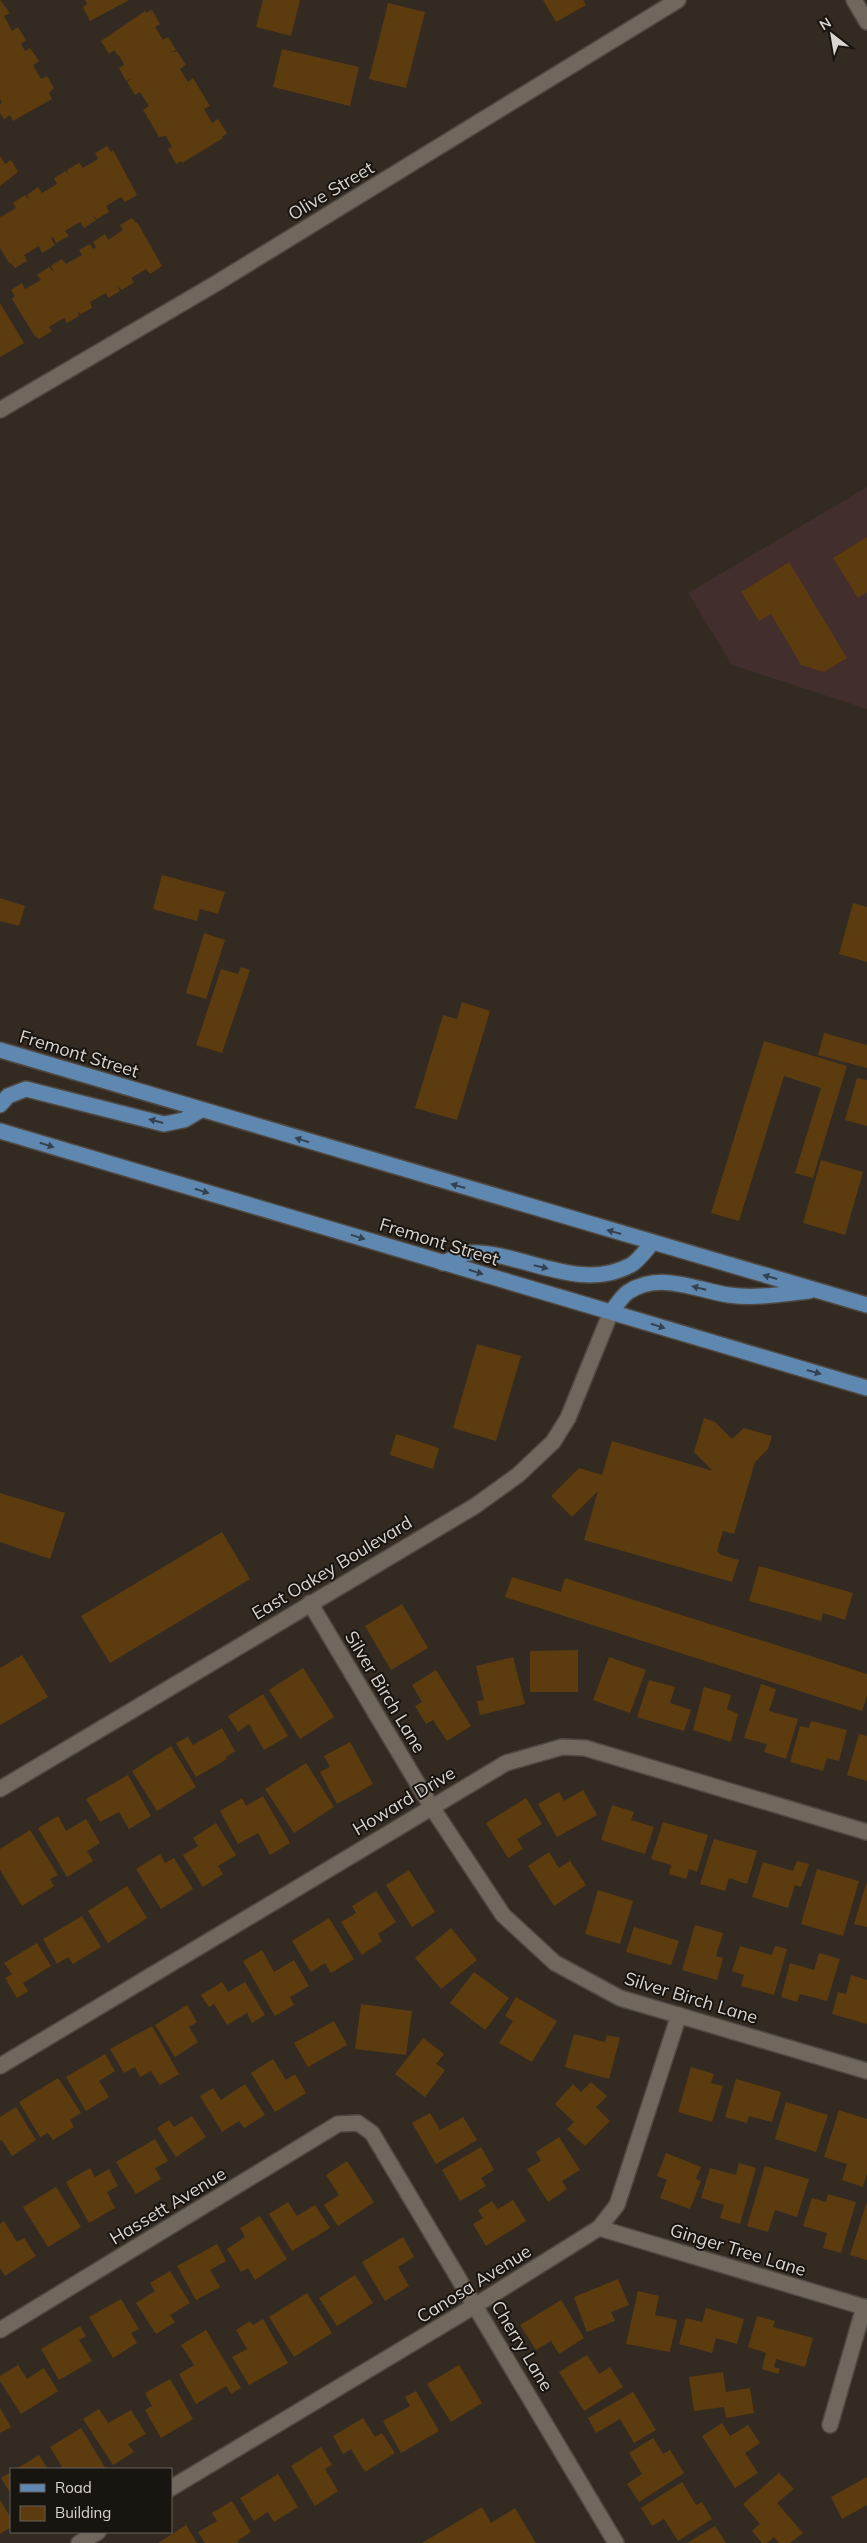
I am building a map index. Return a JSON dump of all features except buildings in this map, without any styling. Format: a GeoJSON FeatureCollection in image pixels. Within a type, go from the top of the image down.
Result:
{"type":"FeatureCollection","features":[{"type":"Feature","properties":{"kind":"main road","name":"Fremont Street"},"geometry":{"type":"LineString","coordinates":[[4,1055],[201,1110],[867,1306]]}},
{"type":"Feature","properties":{"kind":"main road"},"geometry":{"type":"LineString","coordinates":[[0,1105],[8,1096],[26,1089],[63,1096],[164,1124],[184,1120],[201,1110]]}},
{"type":"Feature","properties":{"kind":"main road","name":"Fremont Street"},"geometry":{"type":"LineString","coordinates":[[0,1131],[867,1388]]}},
{"type":"Feature","properties":{"kind":"main road"},"geometry":{"type":"LineString","coordinates":[[443,1262],[468,1253],[504,1258],[581,1275],[607,1274],[632,1265],[652,1243]]}},
{"type":"Feature","properties":{"kind":"main road"},"geometry":{"type":"LineString","coordinates":[[611,1312],[628,1292],[654,1282],[686,1284],[729,1295],[756,1296],[817,1290]]}},
{"type":"Feature","properties":{"kind":"street","name":"Olive Street"},"geometry":{"type":"LineString","coordinates":[[0,410],[215,284],[678,0]]}},
{"type":"Feature","properties":{"kind":"street"},"geometry":{"type":"LineString","coordinates":[[854,0],[867,22]]}},
{"type":"Feature","properties":{"kind":"street","name":"East Oakey Boulevard"},"geometry":{"type":"LineString","coordinates":[[0,1789],[475,1506],[518,1475],[553,1442],[568,1418],[611,1312]]}},
{"type":"Feature","properties":{"kind":"street","name":"Silver Birch Lane"},"geometry":{"type":"LineString","coordinates":[[310,1603],[431,1806],[503,1915],[555,1964],[620,1998],[867,2071]]}},
{"type":"Feature","properties":{"kind":"street","name":"Howard Drive"},"geometry":{"type":"LineString","coordinates":[[0,2066],[431,1806],[506,1763],[562,1747],[585,1748],[867,1832]]}},
{"type":"Feature","properties":{"kind":"street","name":"Canosa Avenue"},"geometry":{"type":"LineString","coordinates":[[172,2487],[476,2305],[599,2228],[618,2204],[679,2014]]}},
{"type":"Feature","properties":{"kind":"street","name":"Cherry Lane"},"geometry":{"type":"LineString","coordinates":[[358,2123],[372,2133],[616,2543]]}},
{"type":"Feature","properties":{"kind":"street","name":"Hassett Avenue"},"geometry":{"type":"LineString","coordinates":[[0,2330],[338,2124],[358,2123]]}},
{"type":"Feature","properties":{"kind":"street","name":"Ginger Tree Lane"},"geometry":{"type":"LineString","coordinates":[[599,2228],[866,2308]]}},
{"type":"Feature","properties":{"kind":"street"},"geometry":{"type":"LineString","coordinates":[[830,2425],[866,2308]]}},
{"type":"Feature","properties":{"kind":"street"},"geometry":{"type":"LineString","coordinates":[[79,2543],[96,2533]]}},
{"type":"Feature","properties":{"kind":"shaded area"},"geometry":{"type":"Polygon","coordinates":[[[867,487],[867,709],[732,665],[688,593],[867,487]]]}}]}
